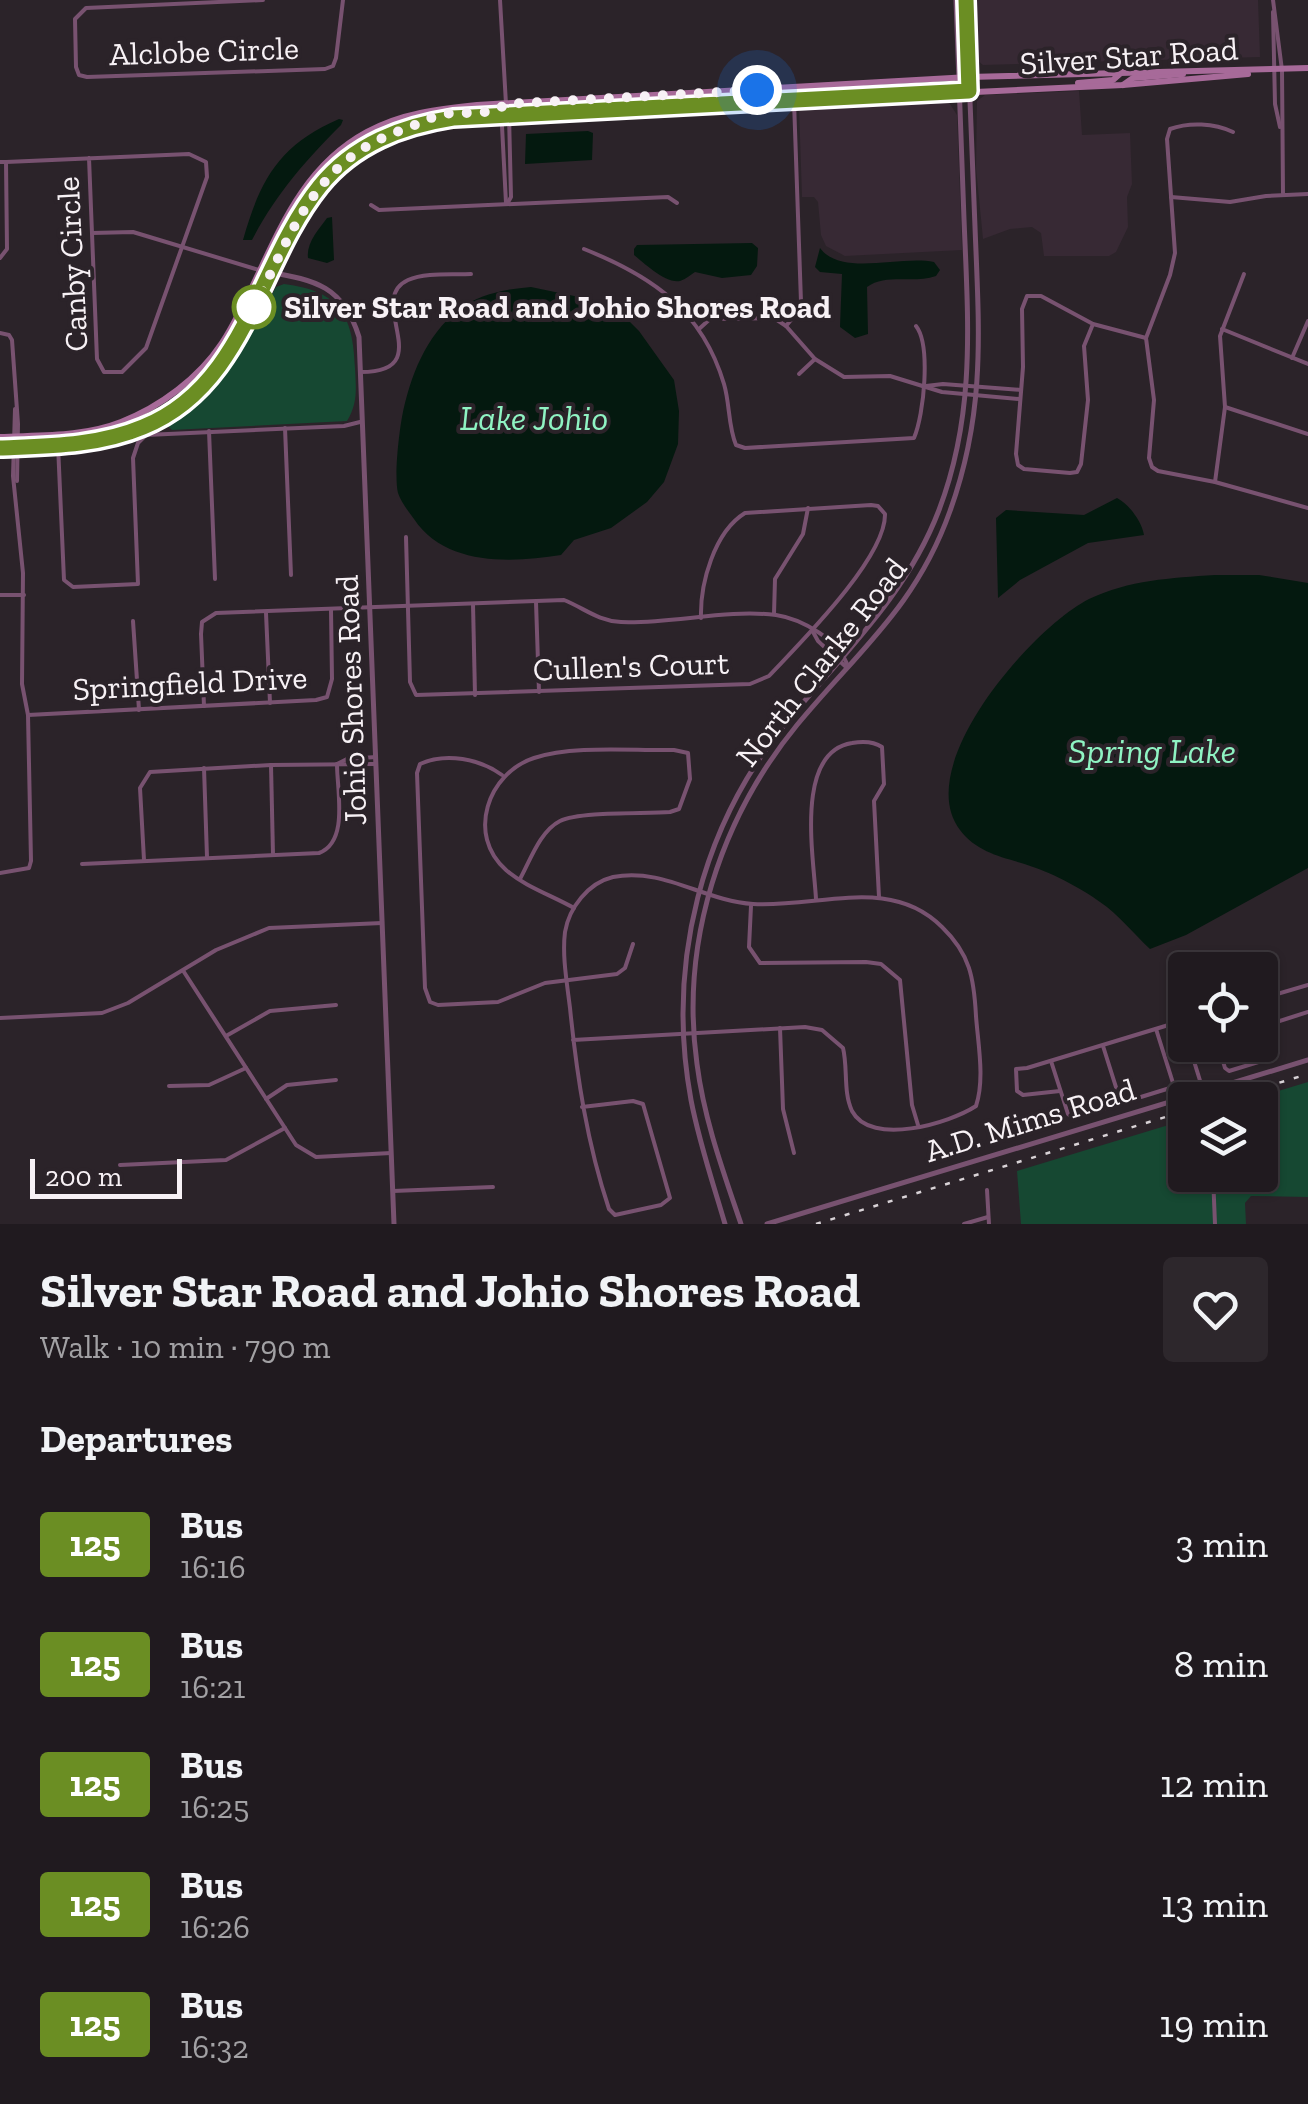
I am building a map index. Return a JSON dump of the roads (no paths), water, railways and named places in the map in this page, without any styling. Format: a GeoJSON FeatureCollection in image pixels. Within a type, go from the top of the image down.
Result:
{"type":"FeatureCollection","features":[{"type":"Feature","properties":{"kind":"main road","name":"Silver Star Road"},"geometry":{"type":"LineString","coordinates":[[0,437],[90,432],[146,411],[192,378],[222,344],[289,208],[304,188],[322,167],[365,132],[395,120],[434,109],[969,76],[1308,68]]}},
{"type":"Feature","properties":{"kind":"main road","name":"Silver Star Road"},"geometry":{"type":"LineString","coordinates":[[0,448],[117,437],[166,416],[222,363],[238,340],[304,208],[339,166],[386,135],[424,122],[508,114],[1123,85],[1278,70]]}},
{"type":"Feature","properties":{"kind":"main road"},"geometry":{"type":"LineString","coordinates":[[1123,85],[1133,78],[1194,71]]}},
{"type":"Feature","properties":{"kind":"main road"},"geometry":{"type":"LineString","coordinates":[[1057,88],[1069,83],[1113,80],[1122,72]]}},
{"type":"Feature","properties":{"kind":"main road"},"geometry":{"type":"LineString","coordinates":[[696,105],[700,100],[777,95],[790,88]]}},
{"type":"Feature","properties":{"kind":"main road"},"geometry":{"type":"LineString","coordinates":[[508,114],[524,107],[578,105],[579,100]]}},
{"type":"Feature","properties":{"kind":"main road"},"geometry":{"type":"LineString","coordinates":[[424,122],[434,116],[494,111],[506,104]]}},
{"type":"Feature","properties":{"kind":"street","name":"Alclobe Circle"},"geometry":{"type":"LineString","coordinates":[[263,0],[86,8],[75,19],[76,67],[79,74],[87,77],[325,70],[333,66],[336,58],[343,0]]}},
{"type":"Feature","properties":{"kind":"street"},"geometry":{"type":"LineString","coordinates":[[500,0],[506,104]]}},
{"type":"Feature","properties":{"kind":"street","name":"North Clarke Road"},"geometry":{"type":"LineString","coordinates":[[726,1224],[692,1102],[683,1032],[686,954],[699,889],[720,831],[750,772],[791,717],[890,602],[922,549],[952,472],[968,390],[956,0]]}},
{"type":"Feature","properties":{"kind":"street","name":"North Clarke Road"},"geometry":{"type":"LineString","coordinates":[[741,1224],[710,1128],[694,1032],[696,952],[708,893],[734,823],[754,786],[797,724],[900,609],[933,551],[961,478],[978,395],[966,0]]}},
{"type":"Feature","properties":{"kind":"street"},"geometry":{"type":"LineString","coordinates":[[1278,70],[1273,0],[1278,70],[1275,104],[1282,137],[1283,195]]}},
{"type":"Feature","properties":{"kind":"street"},"geometry":{"type":"LineString","coordinates":[[786,326],[800,309],[794,100]]}},
{"type":"Feature","properties":{"kind":"street"},"geometry":{"type":"LineString","coordinates":[[507,204],[502,126],[508,114]]}},
{"type":"Feature","properties":{"kind":"street"},"geometry":{"type":"LineString","coordinates":[[1233,132],[1218,124],[1170,129],[1167,139],[1175,253],[1146,338],[1154,400],[1149,458],[1152,468],[1308,508]]}},
{"type":"Feature","properties":{"kind":"street","name":"Canby Circle"},"geometry":{"type":"LineString","coordinates":[[189,154],[206,162],[208,177],[146,348],[122,372],[113,374],[104,372],[97,359],[89,158],[189,154]]}},
{"type":"Feature","properties":{"kind":"street"},"geometry":{"type":"LineString","coordinates":[[0,258],[8,249],[3,162],[89,158]]}},
{"type":"Feature","properties":{"kind":"street"},"geometry":{"type":"LineString","coordinates":[[1171,197],[1230,202],[1308,194]]}},
{"type":"Feature","properties":{"kind":"street"},"geometry":{"type":"LineString","coordinates":[[371,205],[379,210],[668,197],[676,203]]}},
{"type":"Feature","properties":{"kind":"street"},"geometry":{"type":"LineString","coordinates":[[92,232],[133,232],[259,270]]}},
{"type":"Feature","properties":{"kind":"street"},"geometry":{"type":"LineString","coordinates":[[584,249],[654,282],[699,329],[716,358],[725,386],[736,445],[745,448],[914,438],[923,387],[924,342],[916,326]]}},
{"type":"Feature","properties":{"kind":"street","name":"Johio Shores Road"},"geometry":{"type":"LineString","coordinates":[[259,270],[329,290],[344,302],[359,337],[394,1224]]}},
{"type":"Feature","properties":{"kind":"street"},"geometry":{"type":"LineString","coordinates":[[361,372],[380,372],[396,364],[394,300],[403,282],[415,277],[470,274]]}},
{"type":"Feature","properties":{"kind":"street"},"geometry":{"type":"LineString","coordinates":[[1215,482],[1226,407],[1222,330],[1244,274]]}},
{"type":"Feature","properties":{"kind":"street"},"geometry":{"type":"LineString","coordinates":[[1093,324],[1084,346],[1088,400],[1081,464],[1077,472],[1024,469],[1018,465],[1016,454],[1022,309],[1027,296],[1040,296],[1093,324],[1146,338]]}},
{"type":"Feature","properties":{"kind":"street"},"geometry":{"type":"LineString","coordinates":[[699,329],[710,320],[764,316],[786,326],[814,360],[844,377],[890,376],[942,392],[978,387],[1021,390]]}},
{"type":"Feature","properties":{"kind":"street"},"geometry":{"type":"LineString","coordinates":[[1292,358],[1308,320]]}},
{"type":"Feature","properties":{"kind":"street"},"geometry":{"type":"LineString","coordinates":[[1222,330],[1308,364]]}},
{"type":"Feature","properties":{"kind":"street"},"geometry":{"type":"LineString","coordinates":[[0,333],[9,334],[12,340],[31,860],[29,868],[22,871],[0,873]]}},
{"type":"Feature","properties":{"kind":"street"},"geometry":{"type":"LineString","coordinates":[[798,374],[814,360]]}},
{"type":"Feature","properties":{"kind":"street"},"geometry":{"type":"LineString","coordinates":[[942,392],[944,384]]}},
{"type":"Feature","properties":{"kind":"street"},"geometry":{"type":"LineString","coordinates":[[923,387],[944,384],[978,395],[1021,399]]}},
{"type":"Feature","properties":{"kind":"street"},"geometry":{"type":"LineString","coordinates":[[1226,407],[1308,434]]}},
{"type":"Feature","properties":{"kind":"street"},"geometry":{"type":"LineString","coordinates":[[58,445],[66,583],[138,584],[133,458],[138,443],[146,435],[344,426],[362,421]]}},
{"type":"Feature","properties":{"kind":"street"},"geometry":{"type":"LineString","coordinates":[[285,428],[292,575]]}},
{"type":"Feature","properties":{"kind":"street"},"geometry":{"type":"LineString","coordinates":[[209,431],[216,578]]}},
{"type":"Feature","properties":{"kind":"street","name":"Cullen's Court"},"geometry":{"type":"LineString","coordinates":[[408,607],[411,690],[424,696],[750,684],[770,676],[812,630],[869,558],[882,536],[885,514],[871,504],[756,510],[734,520],[704,576],[701,618]]}},
{"type":"Feature","properties":{"kind":"street"},"geometry":{"type":"LineString","coordinates":[[774,615],[775,579],[803,534],[808,508]]}},
{"type":"Feature","properties":{"kind":"street"},"geometry":{"type":"LineString","coordinates":[[406,537],[408,607]]}},
{"type":"Feature","properties":{"kind":"street"},"geometry":{"type":"LineString","coordinates":[[0,596],[24,595]]}},
{"type":"Feature","properties":{"kind":"street"},"geometry":{"type":"LineString","coordinates":[[204,706],[202,622],[216,613],[564,600],[609,621],[774,615],[824,636],[848,669]]}},
{"type":"Feature","properties":{"kind":"street"},"geometry":{"type":"LineString","coordinates":[[536,601],[539,692]]}},
{"type":"Feature","properties":{"kind":"street"},"geometry":{"type":"LineString","coordinates":[[473,604],[475,695]]}},
{"type":"Feature","properties":{"kind":"street","name":"Springfield Drive"},"geometry":{"type":"LineString","coordinates":[[28,715],[327,697],[332,679],[331,610]]}},
{"type":"Feature","properties":{"kind":"street"},"geometry":{"type":"LineString","coordinates":[[266,612],[270,703]]}},
{"type":"Feature","properties":{"kind":"street"},"geometry":{"type":"LineString","coordinates":[[133,621],[139,710]]}},
{"type":"Feature","properties":{"kind":"street"},"geometry":{"type":"LineString","coordinates":[[816,901],[813,784],[828,758],[852,742],[877,743],[883,753],[884,784],[874,801],[879,898]]}},
{"type":"Feature","properties":{"kind":"street"},"geometry":{"type":"LineString","coordinates":[[520,879],[542,838],[560,821],[578,816],[679,809],[690,779],[688,753],[557,752],[520,763],[502,775],[487,808],[486,826],[496,860],[508,873],[574,908]]}},
{"type":"Feature","properties":{"kind":"street"},"geometry":{"type":"LineString","coordinates":[[144,860],[143,780],[150,772],[337,764],[346,759],[376,761]]}},
{"type":"Feature","properties":{"kind":"street"},"geometry":{"type":"LineString","coordinates":[[502,775],[480,762],[464,759],[428,760],[420,764],[417,772],[425,994],[430,1002],[498,1002],[545,982],[617,974],[625,968],[633,944]]}},
{"type":"Feature","properties":{"kind":"street"},"geometry":{"type":"LineString","coordinates":[[82,864],[319,853],[335,844],[338,834],[337,764]]}},
{"type":"Feature","properties":{"kind":"street"},"geometry":{"type":"LineString","coordinates":[[271,765],[273,855]]}},
{"type":"Feature","properties":{"kind":"street"},"geometry":{"type":"LineString","coordinates":[[204,768],[208,857]]}},
{"type":"Feature","properties":{"kind":"street"},"geometry":{"type":"LineString","coordinates":[[573,1040],[806,1027],[833,1037],[842,1048],[848,1096],[860,1122],[889,1132],[976,1106],[980,1089],[975,984],[969,959],[934,919],[899,899],[750,904],[658,877],[606,878],[586,892],[566,928],[567,980],[573,1040],[582,1107],[590,1147],[609,1209],[615,1216],[660,1205],[670,1198],[643,1104],[633,1101],[582,1107]]}},
{"type":"Feature","properties":{"kind":"street"},"geometry":{"type":"LineString","coordinates":[[750,904],[750,948],[760,963],[866,962],[880,964],[900,980],[912,1105],[918,1126]]}},
{"type":"Feature","properties":{"kind":"street"},"geometry":{"type":"LineString","coordinates":[[0,1018],[102,1013],[128,1003],[230,943],[269,928],[382,924]]}},
{"type":"Feature","properties":{"kind":"street"},"geometry":{"type":"LineString","coordinates":[[183,971],[296,1145],[316,1158],[391,1153]]}},
{"type":"Feature","properties":{"kind":"street"},"geometry":{"type":"LineString","coordinates":[[1278,993],[1308,985]]}},
{"type":"Feature","properties":{"kind":"street"},"geometry":{"type":"LineString","coordinates":[[226,1036],[270,1011],[336,1005]]}},
{"type":"Feature","properties":{"kind":"street"},"geometry":{"type":"LineString","coordinates":[[1278,1021],[1308,1012]]}},
{"type":"Feature","properties":{"kind":"street"},"geometry":{"type":"LineString","coordinates":[[1060,1091],[1023,1095],[1017,1091],[1016,1068],[1168,1025]]}},
{"type":"Feature","properties":{"kind":"street"},"geometry":{"type":"LineString","coordinates":[[780,1028],[783,1109],[794,1153]]}},
{"type":"Feature","properties":{"kind":"street"},"geometry":{"type":"LineString","coordinates":[[1051,1061],[1068,1114],[1073,1118],[1121,1104],[1170,1088],[1173,1083],[1156,1029]]}},
{"type":"Feature","properties":{"kind":"street"},"geometry":{"type":"LineString","coordinates":[[1103,1045],[1121,1104]]}},
{"type":"Feature","properties":{"kind":"street","name":"A.D. Mims Road"},"geometry":{"type":"LineString","coordinates":[[1236,1082],[1308,1060]]}},
{"type":"Feature","properties":{"kind":"street"},"geometry":{"type":"LineString","coordinates":[[1224,1062],[1230,1072],[1259,1062]]}},
{"type":"Feature","properties":{"kind":"street"},"geometry":{"type":"LineString","coordinates":[[169,1086],[209,1085],[246,1068]]}},
{"type":"Feature","properties":{"kind":"street"},"geometry":{"type":"LineString","coordinates":[[266,1099],[287,1085],[336,1080]]}},
{"type":"Feature","properties":{"kind":"street","name":"A.D. Mims Road"},"geometry":{"type":"LineString","coordinates":[[766,1224],[1168,1103]]}},
{"type":"Feature","properties":{"kind":"street"},"geometry":{"type":"LineString","coordinates":[[120,1165],[226,1160],[284,1128]]}},
{"type":"Feature","properties":{"kind":"street"},"geometry":{"type":"LineString","coordinates":[[392,1191],[494,1187]]}},
{"type":"Feature","properties":{"kind":"street"},"geometry":{"type":"LineString","coordinates":[[987,1190],[989,1224]]}},
{"type":"Feature","properties":{"kind":"street"},"geometry":{"type":"LineString","coordinates":[[1214,1192],[1215,1224]]}},
{"type":"Feature","properties":{"kind":"street"},"geometry":{"type":"LineString","coordinates":[[964,1224],[988,1216]]}},
{"type":"Feature","properties":{"kind":"water"},"geometry":{"type":"Polygon","coordinates":[[[343,120],[341,125],[292,179],[252,240],[243,240],[257,199],[275,167],[301,140],[343,120]]]}},
{"type":"Feature","properties":{"kind":"water"},"geometry":{"type":"Polygon","coordinates":[[[593,133],[592,160],[525,164],[526,134],[593,133]]]}},
{"type":"Feature","properties":{"kind":"water"},"geometry":{"type":"Polygon","coordinates":[[[332,217],[334,260],[327,263],[308,258],[314,236],[332,217]]]}},
{"type":"Feature","properties":{"kind":"water"},"geometry":{"type":"Polygon","coordinates":[[[752,243],[758,248],[757,266],[751,275],[722,278],[695,272],[674,281],[634,255],[637,245],[752,243]]]}},
{"type":"Feature","properties":{"kind":"water"},"geometry":{"type":"Polygon","coordinates":[[[820,248],[842,261],[934,262],[940,270],[936,276],[883,280],[867,287],[868,334],[855,338],[840,327],[842,274],[820,272],[815,267],[820,248]]]}},
{"type":"Feature","properties":{"kind":"water","name":"Lake Johio"},"geometry":{"type":"Polygon","coordinates":[[[531,287],[598,301],[622,314],[639,331],[674,380],[679,411],[678,444],[664,482],[647,502],[611,528],[574,540],[561,555],[480,558],[443,546],[427,534],[401,500],[397,476],[402,417],[421,358],[447,320],[466,304],[484,296],[531,287]]]}},
{"type":"Feature","properties":{"kind":"water"},"geometry":{"type":"Polygon","coordinates":[[[1117,498],[1134,514],[1144,535],[1088,543],[1020,580],[998,598],[996,518],[1006,510],[1084,515],[1117,498]]]}},
{"type":"Feature","properties":{"kind":"water","name":"Spring Lake"},"geometry":{"type":"Polygon","coordinates":[[[1215,575],[1259,575],[1308,583],[1308,868],[1186,935],[1150,949],[1113,912],[1085,892],[1041,870],[984,850],[967,838],[949,803],[951,771],[964,736],[985,701],[1010,668],[1065,615],[1089,599],[1119,588],[1215,575]]]}},
{"type":"Feature","properties":{"kind":"railway"},"geometry":{"type":"LineString","coordinates":[[1278,1083],[1308,1074]]}},
{"type":"Feature","properties":{"kind":"railway"},"geometry":{"type":"LineString","coordinates":[[816,1224],[1168,1116]]}},
{"type":"Feature","properties":{"kind":"place","name":"Silver Star Road and Johio Shores Road"},"geometry":{"type":"Point","coordinates":[254,307]}}]}
